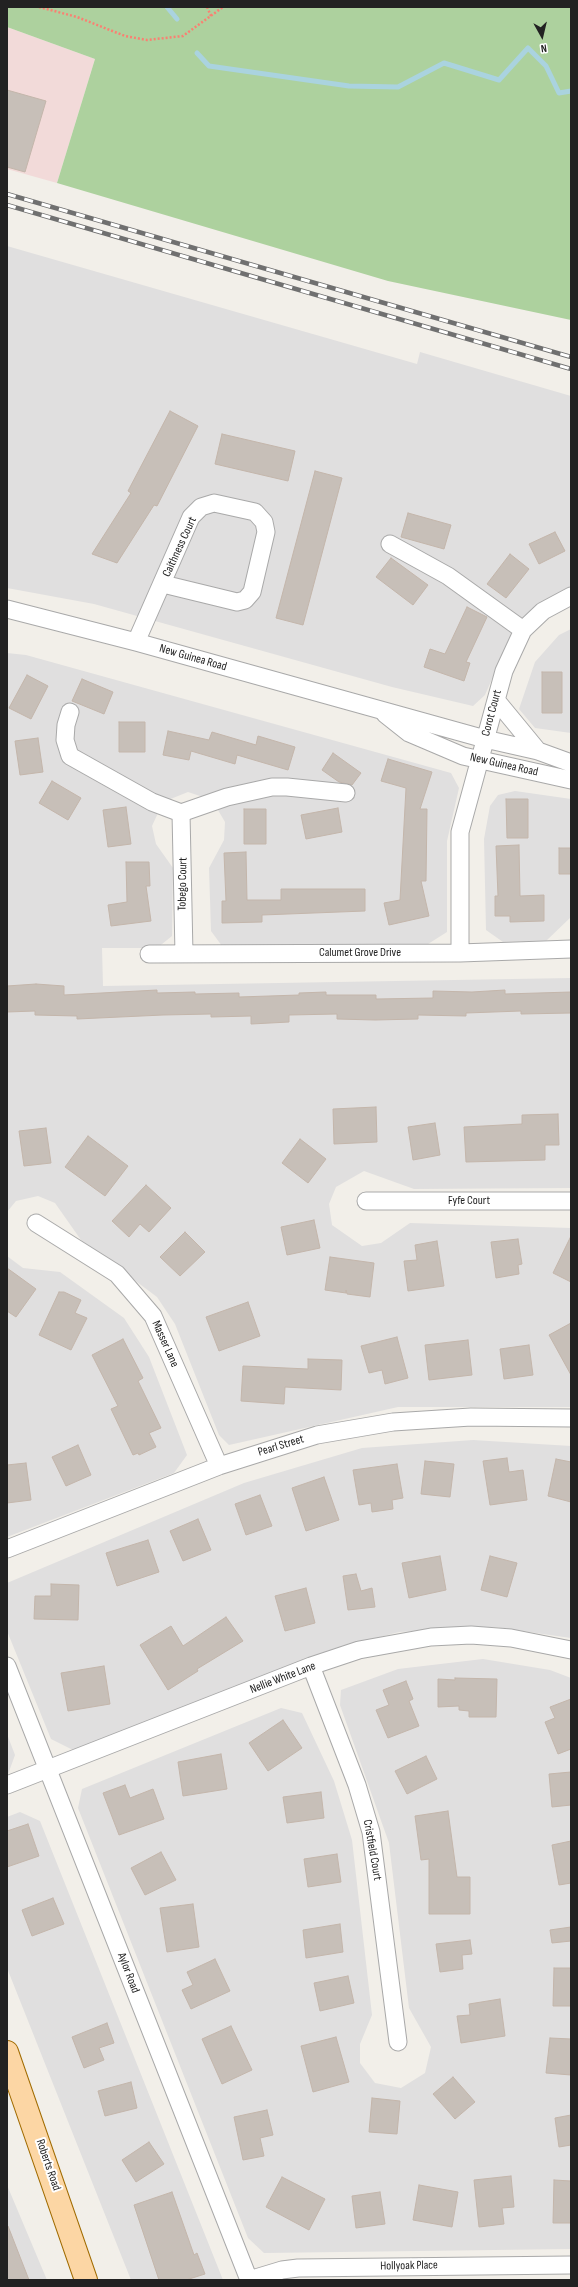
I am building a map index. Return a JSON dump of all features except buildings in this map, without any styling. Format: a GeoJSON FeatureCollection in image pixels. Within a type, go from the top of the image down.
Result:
{"type":"FeatureCollection","features":[{"type":"Feature","properties":{"kind":"main road","name":"Roberts Road"},"geometry":{"type":"LineString","coordinates":[[7,2052],[68,2223],[86,2280]]}},
{"type":"Feature","properties":{"kind":"street","name":"Caithness Court"},"geometry":{"type":"LineString","coordinates":[[136,642],[163,584],[191,517],[201,507],[214,503],[255,512],[264,522],[266,532],[252,592],[245,600],[236,602],[163,584]]}},
{"type":"Feature","properties":{"kind":"street"},"geometry":{"type":"LineString","coordinates":[[390,544],[448,576],[523,630]]}},
{"type":"Feature","properties":{"kind":"street","name":"Corot Court"},"geometry":{"type":"LineString","coordinates":[[460,953],[460,832],[509,656],[523,630],[542,611],[571,596]]}},
{"type":"Feature","properties":{"kind":"street","name":"New Guinea Road"},"geometry":{"type":"LineString","coordinates":[[7,609],[136,642],[485,739],[538,751],[571,763]]}},
{"type":"Feature","properties":{"kind":"street"},"geometry":{"type":"LineString","coordinates":[[496,700],[538,751]]}},
{"type":"Feature","properties":{"kind":"street","name":"New Guinea Road"},"geometry":{"type":"LineString","coordinates":[[378,709],[409,733],[463,756],[571,780]]}},
{"type":"Feature","properties":{"kind":"street"},"geometry":{"type":"LineString","coordinates":[[70,712],[66,725],[65,740],[70,756],[152,802],[182,813],[227,797],[272,787],[346,792]]}},
{"type":"Feature","properties":{"kind":"street","name":"Tobego Court"},"geometry":{"type":"LineString","coordinates":[[182,813],[184,954]]}},
{"type":"Feature","properties":{"kind":"street","name":"Calumet Grove Drive"},"geometry":{"type":"LineString","coordinates":[[149,954],[460,953],[571,949]]}},
{"type":"Feature","properties":{"kind":"street","name":"Fyfe Court"},"geometry":{"type":"LineString","coordinates":[[366,1201],[571,1201]]}},
{"type":"Feature","properties":{"kind":"street","name":"Masser Lane"},"geometry":{"type":"LineString","coordinates":[[36,1223],[117,1274],[153,1316],[219,1466]]}},
{"type":"Feature","properties":{"kind":"street","name":"Pearl Street"},"geometry":{"type":"LineString","coordinates":[[7,1549],[219,1466],[318,1435],[394,1422],[470,1417],[571,1418]]}},
{"type":"Feature","properties":{"kind":"street","name":"Nellie White Lane"},"geometry":{"type":"LineString","coordinates":[[7,1785],[311,1666],[359,1650],[431,1637],[471,1635],[511,1638],[571,1650]]}},
{"type":"Feature","properties":{"kind":"street","name":"Aylor Road"},"geometry":{"type":"LineString","coordinates":[[7,1666],[249,2280]]}},
{"type":"Feature","properties":{"kind":"street","name":"Cristfield Court"},"geometry":{"type":"LineString","coordinates":[[311,1666],[357,1785],[370,1832],[398,2042]]}},
{"type":"Feature","properties":{"kind":"street","name":"Hollyoak Place"},"geometry":{"type":"LineString","coordinates":[[249,2280],[282,2270],[298,2268],[571,2265]]}},
{"type":"Feature","properties":{"kind":"path"},"geometry":{"type":"LineString","coordinates":[[39,7],[77,17],[125,36],[147,40],[183,36],[224,7]]}},
{"type":"Feature","properties":{"kind":"path"},"geometry":{"type":"LineString","coordinates":[[207,7],[211,16]]}},
{"type":"Feature","properties":{"kind":"shaded area"},"geometry":{"type":"Polygon","coordinates":[[[7,27],[95,59],[57,183],[7,169],[7,27]]]}},
{"type":"Feature","properties":{"kind":"shaded area"},"geometry":{"type":"Polygon","coordinates":[[[7,246],[417,364],[420,352],[571,396],[571,590],[512,633],[485,695],[473,706],[392,687],[94,604],[7,588],[7,246]]]}},
{"type":"Feature","properties":{"kind":"shaded area"},"geometry":{"type":"Polygon","coordinates":[[[571,629],[571,733],[535,728],[519,709],[535,662],[559,635],[571,629]]]}},
{"type":"Feature","properties":{"kind":"shaded area"},"geometry":{"type":"Polygon","coordinates":[[[7,653],[26,655],[451,773],[459,788],[447,841],[447,932],[428,944],[222,946],[211,931],[209,868],[224,840],[225,822],[212,800],[188,792],[163,802],[152,826],[156,844],[173,868],[172,936],[157,948],[102,948],[103,986],[571,978],[571,1188],[414,1189],[364,1171],[336,1187],[329,1204],[332,1225],[362,1246],[381,1243],[410,1223],[571,1228],[571,1407],[398,1407],[229,1445],[219,1435],[175,1324],[157,1297],[81,1240],[55,1203],[38,1196],[16,1201],[7,1212],[7,653]]]}},
{"type":"Feature","properties":{"kind":"shaded area"},"geometry":{"type":"Polygon","coordinates":[[[515,791],[571,799],[571,917],[546,941],[503,942],[486,930],[484,839],[490,806],[498,795],[515,791]]]}},
{"type":"Feature","properties":{"kind":"shaded area"},"geometry":{"type":"Polygon","coordinates":[[[7,1256],[23,1268],[60,1272],[124,1318],[149,1357],[187,1455],[174,1473],[7,1537],[7,1256]]]}},
{"type":"Feature","properties":{"kind":"shaded area"},"geometry":{"type":"Polygon","coordinates":[[[473,1440],[571,1446],[571,1638],[494,1627],[399,1632],[327,1651],[73,1750],[51,1739],[7,1631],[7,1583],[244,1483],[362,1448],[473,1440]]]}},
{"type":"Feature","properties":{"kind":"shaded area"},"geometry":{"type":"Polygon","coordinates":[[[483,1659],[550,1670],[571,1678],[571,2249],[264,2253],[248,2238],[78,1808],[82,1789],[281,1708],[302,1713],[334,1781],[352,1840],[372,2015],[360,2044],[360,2063],[375,2083],[401,2088],[425,2073],[431,2047],[409,2008],[389,1843],[340,1705],[341,1690],[398,1669],[483,1659]]]}},
{"type":"Feature","properties":{"kind":"shaded area"},"geometry":{"type":"Polygon","coordinates":[[[7,1734],[15,1755],[7,1777],[7,1734]]]}},
{"type":"Feature","properties":{"kind":"shaded area"},"geometry":{"type":"Polygon","coordinates":[[[20,1812],[40,1821],[223,2280],[131,2280],[7,1968],[7,1817],[20,1812]]]}},
{"type":"Feature","properties":{"kind":"shaded area"},"geometry":{"type":"Polygon","coordinates":[[[7,2185],[47,2280],[7,2280],[7,2185]]]}},
{"type":"Feature","properties":{"kind":"green space"},"geometry":{"type":"Polygon","coordinates":[[[7,7],[571,7],[571,320],[388,281],[57,183],[95,59],[7,27],[7,7]]]}},
{"type":"Feature","properties":{"kind":"waterway"},"geometry":{"type":"LineString","coordinates":[[167,7],[177,19]]}},
{"type":"Feature","properties":{"kind":"waterway"},"geometry":{"type":"LineString","coordinates":[[197,53],[209,66],[349,86],[398,87],[444,63],[499,80],[528,48],[546,66],[559,93],[571,91]]}},
{"type":"Feature","properties":{"kind":"railway"},"geometry":{"type":"LineString","coordinates":[[7,194],[571,357]]}},
{"type":"Feature","properties":{"kind":"railway"},"geometry":{"type":"LineString","coordinates":[[7,205],[571,369]]}}]}
